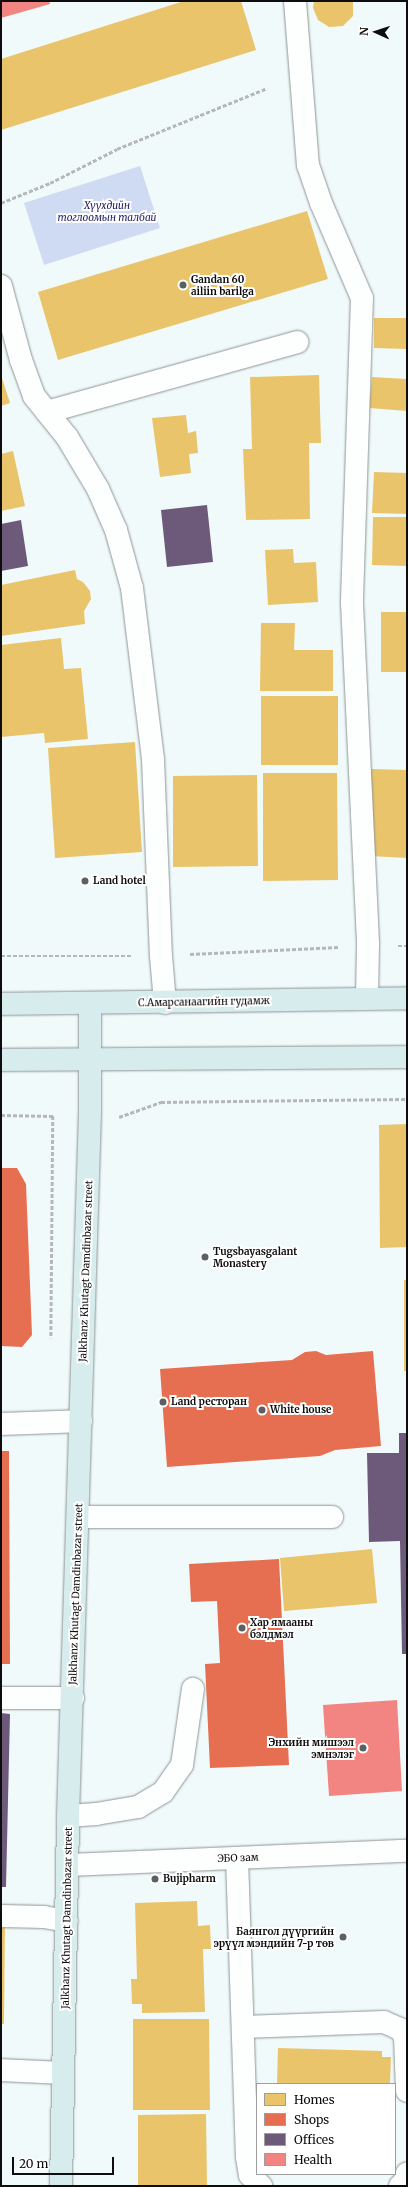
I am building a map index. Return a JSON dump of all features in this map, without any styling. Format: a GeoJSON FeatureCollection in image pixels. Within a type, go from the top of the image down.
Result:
{"type":"FeatureCollection","features":[{"type":"Feature","properties":{"kind":"main road","name":"С.Амарсанаагийн гудамж"},"geometry":{"type":"LineString","coordinates":[[1,1004],[165,1003],[407,998]]}},
{"type":"Feature","properties":{"kind":"main road","name":"Jalkhanz Khutagt Damdinbazar street"},"geometry":{"type":"LineString","coordinates":[[61,2186],[68,1816],[81,1421],[90,1059],[90,1003]]}},
{"type":"Feature","properties":{"kind":"main road"},"geometry":{"type":"LineString","coordinates":[[1,1060],[407,1057]]}},
{"type":"Feature","properties":{"kind":"street"},"geometry":{"type":"LineString","coordinates":[[295,1],[308,165],[321,203],[362,298],[352,603],[368,945],[367,998]]}},
{"type":"Feature","properties":{"kind":"street"},"geometry":{"type":"LineString","coordinates":[[1,286],[21,360],[34,396],[66,437],[98,489],[116,530],[132,588],[153,759],[161,956],[165,1003]]}},
{"type":"Feature","properties":{"kind":"street"},"geometry":{"type":"LineString","coordinates":[[47,412],[297,342]]}},
{"type":"Feature","properties":{"kind":"street"},"geometry":{"type":"LineString","coordinates":[[1,1424],[81,1421]]}},
{"type":"Feature","properties":{"kind":"street"},"geometry":{"type":"LineString","coordinates":[[78,1517],[332,1517]]}},
{"type":"Feature","properties":{"kind":"street"},"geometry":{"type":"LineString","coordinates":[[68,1816],[96,1814],[138,1807],[163,1792],[182,1765],[192,1689]]}},
{"type":"Feature","properties":{"kind":"street"},"geometry":{"type":"LineString","coordinates":[[1,1698],[73,1698]]}},
{"type":"Feature","properties":{"kind":"street","name":"ЭБО зам"},"geometry":{"type":"LineString","coordinates":[[68,1865],[407,1851]]}},
{"type":"Feature","properties":{"kind":"street"},"geometry":{"type":"LineString","coordinates":[[237,1858],[247,2157],[250,2175],[261,2186]]}},
{"type":"Feature","properties":{"kind":"street"},"geometry":{"type":"LineString","coordinates":[[1,1916],[44,1917],[67,1921]]}},
{"type":"Feature","properties":{"kind":"street"},"geometry":{"type":"LineString","coordinates":[[243,2027],[384,2022],[400,2029],[405,2037],[407,2091]]}},
{"type":"Feature","properties":{"kind":"street"},"geometry":{"type":"LineString","coordinates":[[1,2070],[64,2073]]}},
{"type":"Feature","properties":{"kind":"street"},"geometry":{"type":"LineString","coordinates":[[400,2186],[404,2184],[407,2173]]}},
{"type":"Feature","properties":{"kind":"path"},"geometry":{"type":"LineString","coordinates":[[1,203],[50,183],[117,149],[267,88]]}},
{"type":"Feature","properties":{"kind":"path"},"geometry":{"type":"LineString","coordinates":[[1,956],[161,956],[368,945],[407,946]]}},
{"type":"Feature","properties":{"kind":"green space","name":"Хүүхдийн тоглоомын талбай"},"geometry":{"type":"Polygon","coordinates":[[[140,166],[160,228],[44,265],[24,203],[140,166]]]}},
{"type":"Feature","properties":{"kind":"building: Homes"},"geometry":{"type":"Polygon","coordinates":[[[184,1],[241,1],[256,50],[1,130],[1,59],[184,1]]]}},
{"type":"Feature","properties":{"kind":"building: Homes"},"geometry":{"type":"Polygon","coordinates":[[[314,1],[353,1],[353,16],[343,26],[329,27],[318,20],[313,8],[314,1]]]}},
{"type":"Feature","properties":{"kind":"building: Homes","name":"Gandan 60 ailiin barilga"},"geometry":{"type":"Polygon","coordinates":[[[307,211],[328,279],[58,360],[38,292],[307,211]]]}},
{"type":"Feature","properties":{"kind":"building: Homes"},"geometry":{"type":"Polygon","coordinates":[[[374,318],[407,318],[407,349],[374,348],[374,318]]]}},
{"type":"Feature","properties":{"kind":"building: Homes"},"geometry":{"type":"Polygon","coordinates":[[[1,375],[10,403],[1,406],[1,375]]]}},
{"type":"Feature","properties":{"kind":"building: Homes"},"geometry":{"type":"Polygon","coordinates":[[[319,375],[321,443],[309,443],[310,519],[246,520],[243,449],[252,449],[250,377],[319,375]]]}},
{"type":"Feature","properties":{"kind":"building: Homes"},"geometry":{"type":"Polygon","coordinates":[[[372,377],[407,379],[407,411],[369,408],[372,377]]]}},
{"type":"Feature","properties":{"kind":"building: Homes"},"geometry":{"type":"Polygon","coordinates":[[[186,415],[188,433],[196,431],[198,453],[189,454],[191,473],[160,477],[152,418],[186,415]]]}},
{"type":"Feature","properties":{"kind":"building: Homes"},"geometry":{"type":"Polygon","coordinates":[[[13,451],[25,506],[1,511],[1,454],[13,451]]]}},
{"type":"Feature","properties":{"kind":"building: Homes"},"geometry":{"type":"Polygon","coordinates":[[[374,472],[407,473],[407,514],[372,513],[374,472]]]}},
{"type":"Feature","properties":{"kind":"building: Homes"},"geometry":{"type":"Polygon","coordinates":[[[373,517],[407,517],[407,566],[372,565],[373,517]]]}},
{"type":"Feature","properties":{"kind":"building: Homes"},"geometry":{"type":"Polygon","coordinates":[[[293,549],[294,563],[316,562],[318,602],[268,605],[265,550],[293,549]]]}},
{"type":"Feature","properties":{"kind":"building: Homes"},"geometry":{"type":"Polygon","coordinates":[[[75,570],[77,579],[83,582],[90,591],[91,599],[84,611],[85,624],[1,636],[1,585],[75,570]]]}},
{"type":"Feature","properties":{"kind":"building: Homes"},"geometry":{"type":"Polygon","coordinates":[[[381,612],[407,612],[407,672],[381,672],[381,612]]]}},
{"type":"Feature","properties":{"kind":"building: Homes"},"geometry":{"type":"Polygon","coordinates":[[[261,623],[295,623],[294,650],[333,650],[333,691],[260,691],[261,623]]]}},
{"type":"Feature","properties":{"kind":"building: Homes"},"geometry":{"type":"Polygon","coordinates":[[[61,638],[64,669],[81,668],[88,739],[45,743],[44,733],[1,737],[1,645],[61,638]]]}},
{"type":"Feature","properties":{"kind":"building: Homes"},"geometry":{"type":"Polygon","coordinates":[[[261,696],[338,696],[338,765],[261,765],[261,696]]]}},
{"type":"Feature","properties":{"kind":"building: Homes"},"geometry":{"type":"Polygon","coordinates":[[[135,742],[142,852],[55,858],[48,748],[135,742]]]}},
{"type":"Feature","properties":{"kind":"building: Homes"},"geometry":{"type":"Polygon","coordinates":[[[371,769],[407,770],[407,858],[370,856],[371,769]]]}},
{"type":"Feature","properties":{"kind":"building: Homes"},"geometry":{"type":"Polygon","coordinates":[[[263,773],[337,773],[338,880],[263,881],[263,773]]]}},
{"type":"Feature","properties":{"kind":"building: Homes"},"geometry":{"type":"Polygon","coordinates":[[[257,775],[258,866],[173,867],[173,776],[257,775]]]}},
{"type":"Feature","properties":{"kind":"building: Homes"},"geometry":{"type":"Polygon","coordinates":[[[407,1124],[407,1247],[380,1248],[379,1125],[407,1124]]]}},
{"type":"Feature","properties":{"kind":"building: Homes"},"geometry":{"type":"Polygon","coordinates":[[[404,1280],[407,1280],[407,1371],[404,1371],[404,1280]]]}},
{"type":"Feature","properties":{"kind":"building: Homes"},"geometry":{"type":"Polygon","coordinates":[[[372,1549],[377,1603],[284,1611],[280,1558],[372,1549]]]}},
{"type":"Feature","properties":{"kind":"building: Homes"},"geometry":{"type":"Polygon","coordinates":[[[197,1901],[198,1926],[210,1925],[211,1949],[203,1949],[205,2012],[142,2013],[142,2004],[132,2004],[131,1979],[137,1979],[135,1903],[197,1901]]]}},
{"type":"Feature","properties":{"kind":"building: Homes"},"geometry":{"type":"Polygon","coordinates":[[[1,1921],[5,1921],[4,2024],[1,2024],[1,1921]]]}},
{"type":"Feature","properties":{"kind":"building: Homes"},"geometry":{"type":"Polygon","coordinates":[[[133,2019],[209,2019],[210,2110],[133,2110],[133,2019]]]}},
{"type":"Feature","properties":{"kind":"building: Homes"},"geometry":{"type":"Polygon","coordinates":[[[278,2048],[382,2051],[382,2057],[391,2057],[390,2083],[277,2083],[278,2048]]]}},
{"type":"Feature","properties":{"kind":"building: Homes"},"geometry":{"type":"Polygon","coordinates":[[[206,2114],[207,2186],[138,2186],[138,2115],[206,2114]]]}},
{"type":"Feature","properties":{"kind":"building: Shops"},"geometry":{"type":"Polygon","coordinates":[[[1,1168],[17,1168],[26,1184],[32,1335],[22,1347],[1,1346],[1,1168]]]}},
{"type":"Feature","properties":{"kind":"building: Shops"},"geometry":{"type":"Polygon","coordinates":[[[316,1351],[326,1355],[373,1351],[381,1446],[335,1450],[320,1456],[167,1467],[160,1369],[292,1360],[305,1352],[316,1351]]]}},
{"type":"Feature","properties":{"kind":"building: Shops"},"geometry":{"type":"Polygon","coordinates":[[[1,1451],[9,1451],[10,1664],[1,1664],[1,1451]]]}},
{"type":"Feature","properties":{"kind":"building: Shops"},"geometry":{"type":"Polygon","coordinates":[[[279,1559],[289,1765],[210,1768],[205,1664],[220,1663],[217,1601],[191,1602],[189,1564],[279,1559]]]}},
{"type":"Feature","properties":{"kind":"building: Offices"},"geometry":{"type":"Polygon","coordinates":[[[207,505],[213,562],[167,567],[161,510],[207,505]]]}},
{"type":"Feature","properties":{"kind":"building: Offices"},"geometry":{"type":"Polygon","coordinates":[[[21,520],[28,566],[1,571],[1,524],[21,520]]]}},
{"type":"Feature","properties":{"kind":"building: Offices"},"geometry":{"type":"Polygon","coordinates":[[[399,1433],[407,1433],[407,1654],[402,1654],[400,1541],[369,1542],[367,1453],[399,1453],[399,1433]]]}},
{"type":"Feature","properties":{"kind":"building: Offices"},"geometry":{"type":"Polygon","coordinates":[[[1,1713],[10,1714],[6,1887],[1,1887],[1,1713]]]}},
{"type":"Feature","properties":{"kind":"building: Health"},"geometry":{"type":"Polygon","coordinates":[[[1,1],[49,1],[50,4],[1,18],[1,1]]]}},
{"type":"Feature","properties":{"kind":"building: Health","name":"Энхийн мишээл эмнэлэг"},"geometry":{"type":"Polygon","coordinates":[[[397,1700],[402,1791],[329,1796],[323,1705],[397,1700]]]}},
{"type":"Feature","properties":{"kind":"place","name":"Gandan 60 ailiin barilga"},"geometry":{"type":"Point","coordinates":[183,285]}},
{"type":"Feature","properties":{"kind":"place","name":"Land hotel"},"geometry":{"type":"Point","coordinates":[85,881]}},
{"type":"Feature","properties":{"kind":"place","name":"Tugsbayasgalant Monastery"},"geometry":{"type":"Point","coordinates":[205,1257]}},
{"type":"Feature","properties":{"kind":"place","name":"Land ресторан"},"geometry":{"type":"Point","coordinates":[163,1402]}},
{"type":"Feature","properties":{"kind":"place","name":"White house"},"geometry":{"type":"Point","coordinates":[262,1410]}},
{"type":"Feature","properties":{"kind":"place","name":"Хар ямааны бэлдмэл"},"geometry":{"type":"Point","coordinates":[242,1628]}},
{"type":"Feature","properties":{"kind":"place","name":"Энхийн мишээл эмнэлэг"},"geometry":{"type":"Point","coordinates":[363,1748]}},
{"type":"Feature","properties":{"kind":"place","name":"Bujipharm"},"geometry":{"type":"Point","coordinates":[155,1879]}},
{"type":"Feature","properties":{"kind":"place","name":"Баянгол дүүргийн эрүүл мэндийн 7-р төв"},"geometry":{"type":"Point","coordinates":[343,1937]}}]}
